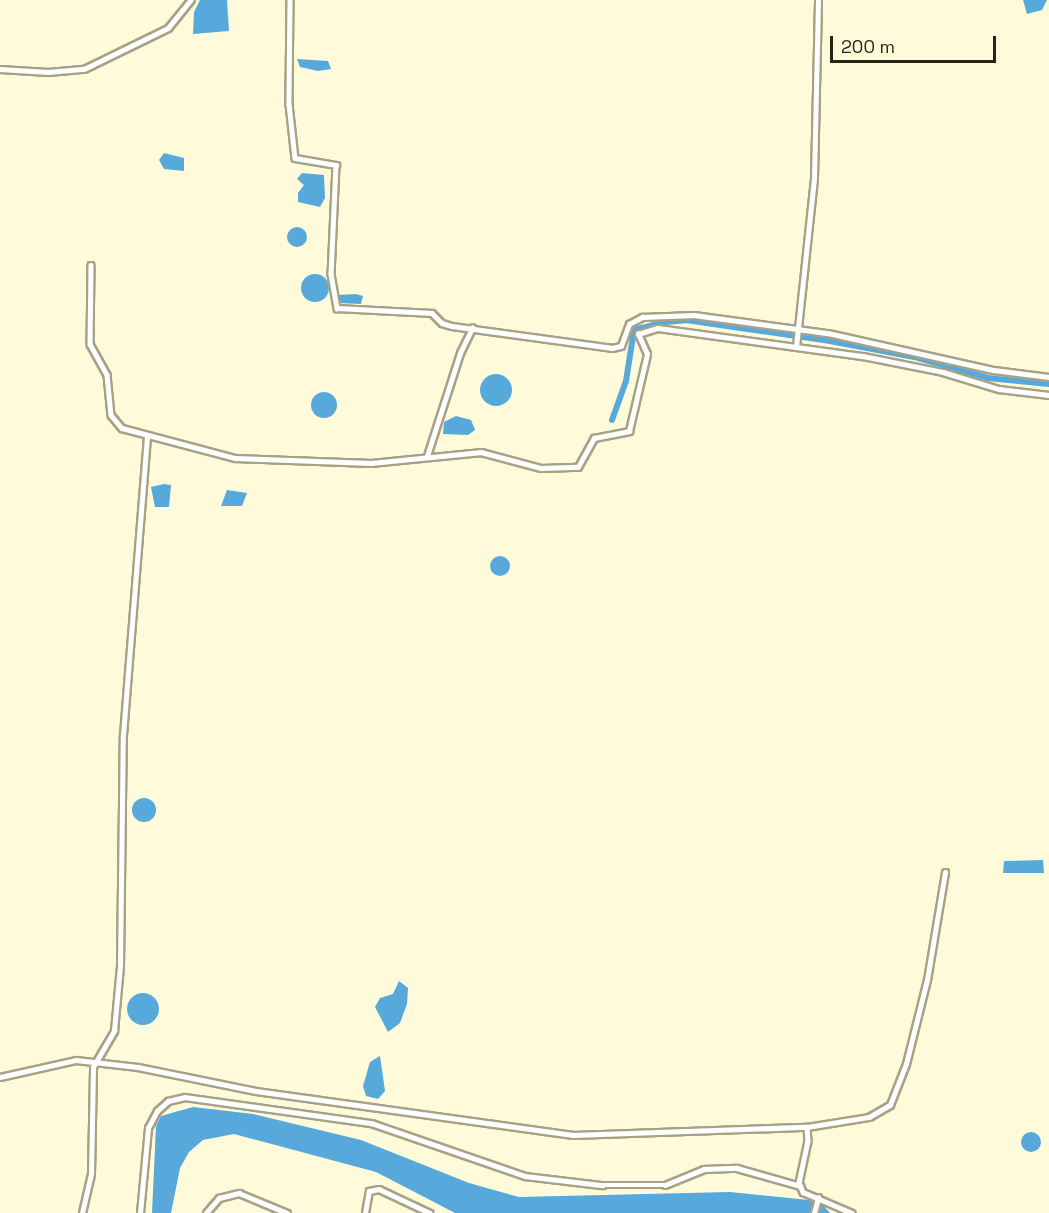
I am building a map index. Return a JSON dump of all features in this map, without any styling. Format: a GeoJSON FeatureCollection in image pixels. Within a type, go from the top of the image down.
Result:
{"type":"FeatureCollection","features":[{"type":"Feature","properties":{"kind":"street"},"geometry":{"type":"LineString","coordinates":[[0,69],[48,72],[84,69],[168,28],[191,0]]}},
{"type":"Feature","properties":{"kind":"street"},"geometry":{"type":"LineString","coordinates":[[290,0],[289,104],[295,158],[336,165],[332,283],[337,308],[432,313],[442,323],[612,348],[621,345],[629,324],[642,317],[694,315],[798,328],[878,342],[994,370],[1049,377]]}},
{"type":"Feature","properties":{"kind":"street"},"geometry":{"type":"LineString","coordinates":[[796,347],[814,178],[818,0]]}},
{"type":"Feature","properties":{"kind":"street"},"geometry":{"type":"LineString","coordinates":[[91,265],[90,344],[107,375],[111,415],[122,428],[235,458],[371,464],[427,456],[481,452],[541,468],[578,467],[594,438],[629,431],[647,354],[638,339],[643,331],[658,328],[863,356],[943,372],[999,389],[1049,395]]}},
{"type":"Feature","properties":{"kind":"street"},"geometry":{"type":"LineString","coordinates":[[427,456],[460,353],[472,328]]}},
{"type":"Feature","properties":{"kind":"street"},"geometry":{"type":"LineString","coordinates":[[81,1213],[91,1174],[89,1114],[96,1062],[114,1031],[120,966],[123,735],[147,436]]}},
{"type":"Feature","properties":{"kind":"street"},"geometry":{"type":"LineString","coordinates":[[0,1077],[76,1060],[96,1062],[256,1091],[573,1135],[807,1127],[869,1117],[890,1105],[906,1064],[927,980],[945,873]]}},
{"type":"Feature","properties":{"kind":"street"},"geometry":{"type":"LineString","coordinates":[[140,1213],[148,1128],[157,1111],[168,1101],[185,1097],[371,1123],[525,1176],[602,1185],[665,1185],[704,1169],[737,1168],[800,1186]]}},
{"type":"Feature","properties":{"kind":"street"},"geometry":{"type":"LineString","coordinates":[[807,1127],[800,1186],[803,1192],[852,1213]]}},
{"type":"Feature","properties":{"kind":"street"},"geometry":{"type":"LineString","coordinates":[[365,1213],[369,1191],[379,1189],[430,1213]]}},
{"type":"Feature","properties":{"kind":"street"},"geometry":{"type":"LineString","coordinates":[[206,1213],[219,1198],[238,1193],[287,1213]]}},
{"type":"Feature","properties":{"kind":"street"},"geometry":{"type":"LineString","coordinates":[[814,1213],[818,1198]]}},
{"type":"Feature","properties":{"kind":"water"},"geometry":{"type":"Polygon","coordinates":[[[200,0],[227,0],[229,31],[193,34],[194,12],[200,0]]]}},
{"type":"Feature","properties":{"kind":"water"},"geometry":{"type":"Polygon","coordinates":[[[1023,0],[1047,0],[1042,10],[1027,14],[1023,0]]]}},
{"type":"Feature","properties":{"kind":"water"},"geometry":{"type":"Polygon","coordinates":[[[297,59],[328,61],[331,69],[318,71],[300,67],[297,59]]]}},
{"type":"Feature","properties":{"kind":"water"},"geometry":{"type":"Polygon","coordinates":[[[164,153],[184,158],[184,171],[164,169],[159,160],[164,153]]]}},
{"type":"Feature","properties":{"kind":"water"},"geometry":{"type":"Polygon","coordinates":[[[302,173],[324,175],[325,198],[320,207],[298,202],[298,193],[304,185],[297,179],[302,173]]]}},
{"type":"Feature","properties":{"kind":"water"},"geometry":{"type":"Polygon","coordinates":[[[297,227],[304,230],[307,237],[304,244],[297,247],[290,244],[287,237],[290,230],[297,227]]]}},
{"type":"Feature","properties":{"kind":"water"},"geometry":{"type":"Polygon","coordinates":[[[315,274],[325,278],[329,288],[325,298],[315,302],[305,298],[301,288],[305,278],[315,274]]]}},
{"type":"Feature","properties":{"kind":"water"},"geometry":{"type":"Polygon","coordinates":[[[338,295],[363,296],[361,304],[338,303],[338,295]]]}},
{"type":"Feature","properties":{"kind":"water"},"geometry":{"type":"Polygon","coordinates":[[[496,374],[507,379],[512,390],[507,401],[496,406],[485,401],[480,390],[485,379],[496,374]]]}},
{"type":"Feature","properties":{"kind":"water"},"geometry":{"type":"Polygon","coordinates":[[[324,392],[333,396],[337,405],[333,414],[324,418],[315,414],[311,405],[315,396],[324,392]]]}},
{"type":"Feature","properties":{"kind":"water"},"geometry":{"type":"Polygon","coordinates":[[[456,416],[471,420],[475,430],[468,435],[443,434],[444,422],[456,416]]]}},
{"type":"Feature","properties":{"kind":"water"},"geometry":{"type":"Polygon","coordinates":[[[171,485],[169,507],[155,507],[151,487],[171,485]]]}},
{"type":"Feature","properties":{"kind":"water"},"geometry":{"type":"Polygon","coordinates":[[[227,490],[247,493],[242,506],[221,506],[227,490]]]}},
{"type":"Feature","properties":{"kind":"water"},"geometry":{"type":"Polygon","coordinates":[[[500,556],[507,559],[510,566],[507,573],[500,576],[493,573],[490,566],[493,559],[500,556]]]}},
{"type":"Feature","properties":{"kind":"water"},"geometry":{"type":"Polygon","coordinates":[[[144,798],[153,801],[156,810],[153,819],[144,822],[135,819],[132,810],[135,801],[144,798]]]}},
{"type":"Feature","properties":{"kind":"water"},"geometry":{"type":"Polygon","coordinates":[[[1043,860],[1044,873],[1003,873],[1004,861],[1043,860]]]}},
{"type":"Feature","properties":{"kind":"water"},"geometry":{"type":"Polygon","coordinates":[[[399,981],[408,988],[407,1004],[400,1023],[388,1032],[375,1007],[380,998],[393,994],[399,981]]]}},
{"type":"Feature","properties":{"kind":"water"},"geometry":{"type":"Polygon","coordinates":[[[143,993],[154,998],[159,1009],[154,1020],[143,1025],[132,1020],[127,1009],[132,998],[143,993]]]}},
{"type":"Feature","properties":{"kind":"water"},"geometry":{"type":"Polygon","coordinates":[[[380,1056],[385,1091],[378,1099],[366,1096],[363,1086],[370,1062],[380,1056]]]}},
{"type":"Feature","properties":{"kind":"water"},"geometry":{"type":"Polygon","coordinates":[[[193,1107],[253,1114],[361,1140],[469,1183],[519,1197],[730,1192],[809,1200],[823,1205],[830,1213],[455,1213],[376,1172],[234,1134],[203,1140],[189,1152],[180,1168],[171,1213],[152,1213],[156,1126],[161,1116],[193,1107]]]}},
{"type":"Feature","properties":{"kind":"water"},"geometry":{"type":"Polygon","coordinates":[[[1031,1132],[1038,1135],[1041,1142],[1038,1149],[1031,1152],[1024,1149],[1021,1142],[1024,1135],[1031,1132]]]}},
{"type":"Feature","properties":{"kind":"waterway"},"geometry":{"type":"LineString","coordinates":[[612,420],[626,381],[634,330],[665,322],[686,320],[830,341],[915,357],[988,378],[1049,384]]}}]}
